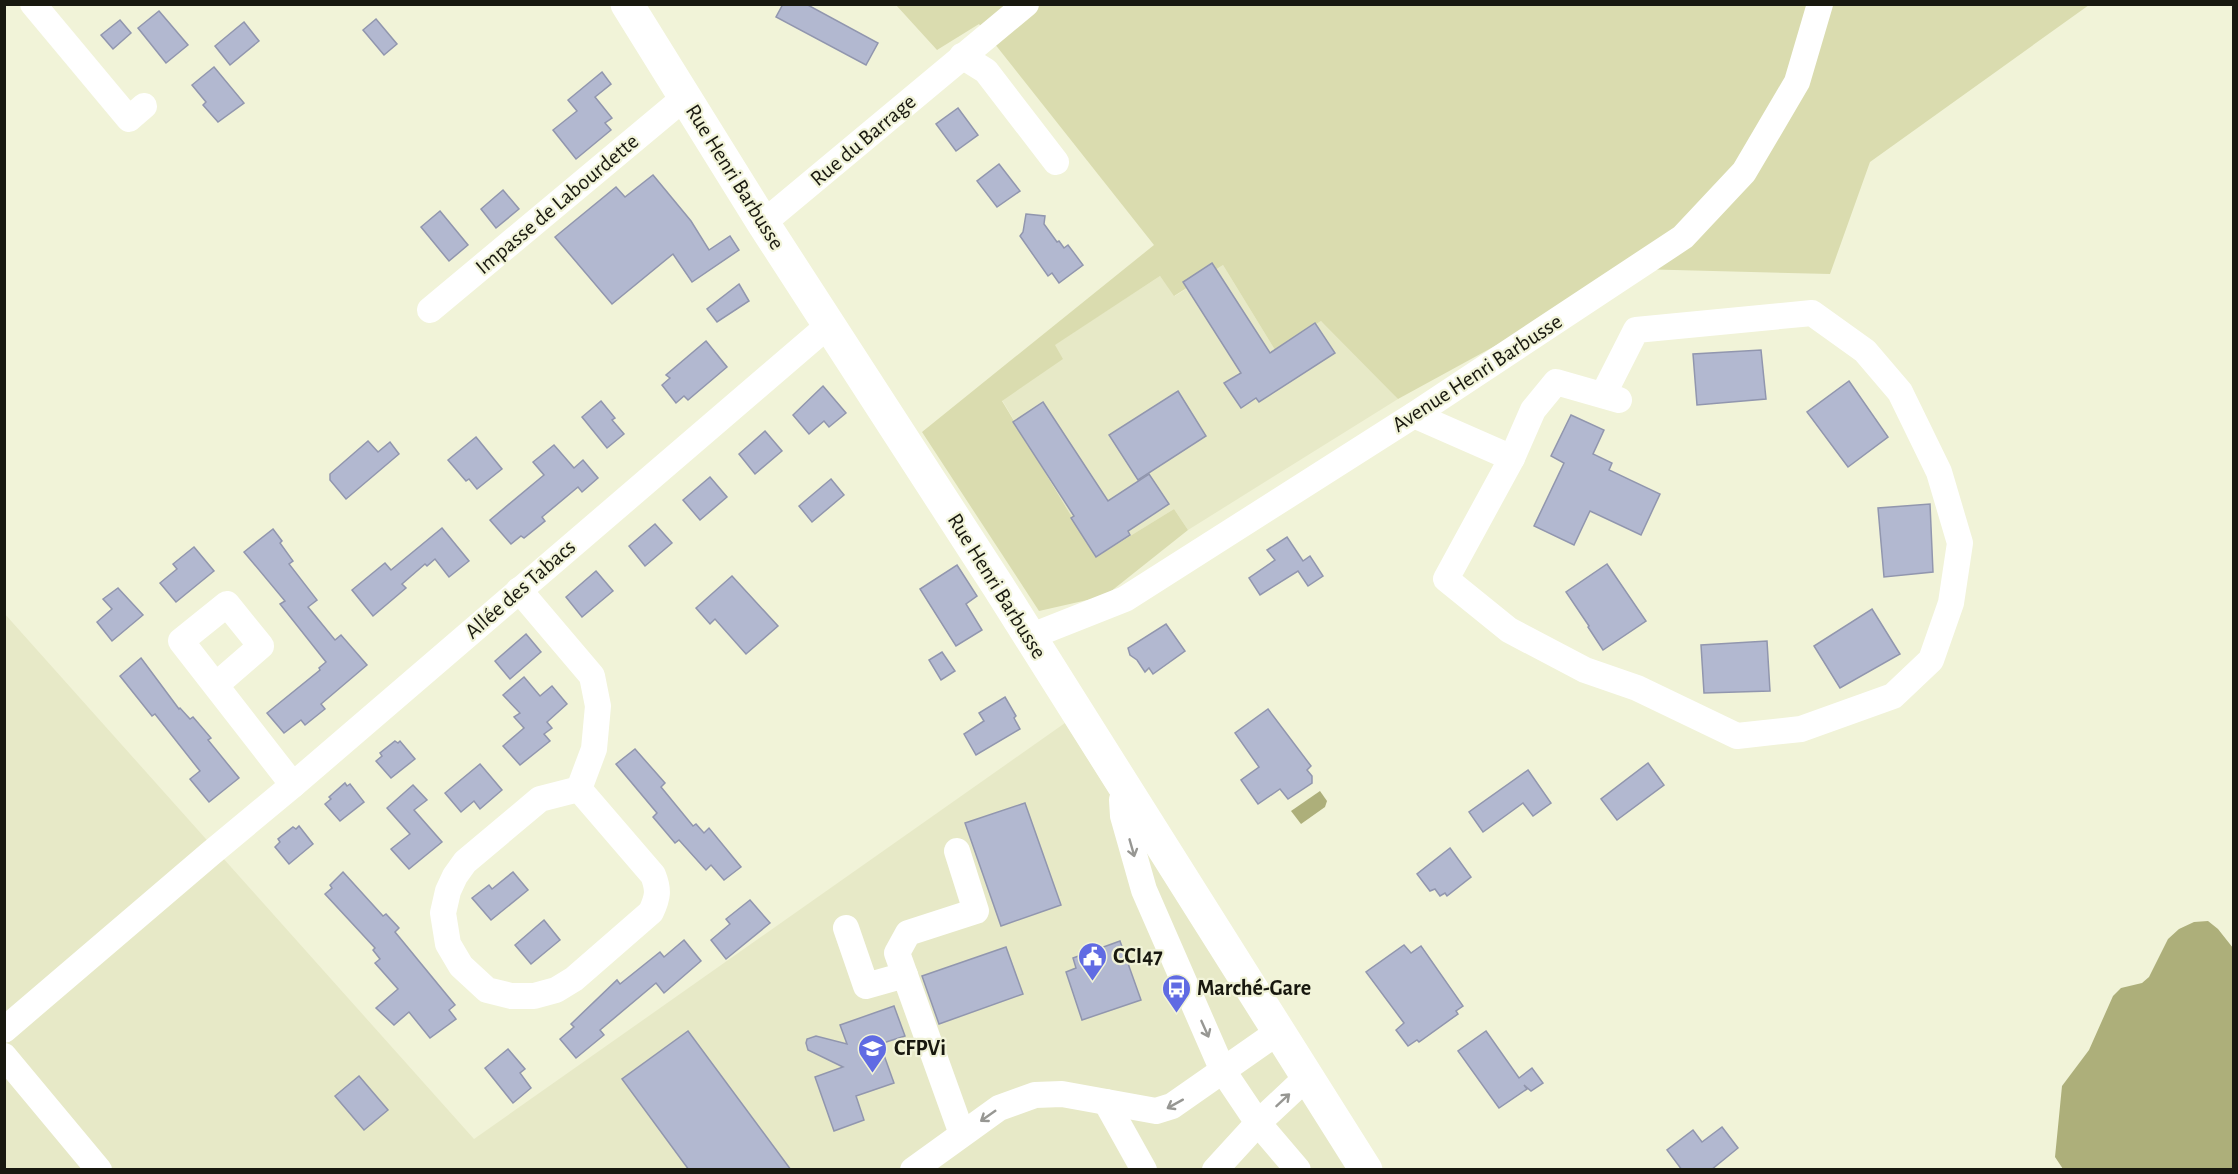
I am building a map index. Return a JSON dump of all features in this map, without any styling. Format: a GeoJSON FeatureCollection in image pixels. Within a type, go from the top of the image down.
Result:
{"type":"FeatureCollection","features":[{"type":"Feature","properties":{"kind":"main road","name":"Rue Henri Barbusse"},"geometry":{"type":"LineString","coordinates":[[627,4],[763,223],[998,586],[1366,1170]]}},
{"type":"Feature","properties":{"kind":"street"},"geometry":{"type":"LineString","coordinates":[[33,4],[129,119],[144,106]]}},
{"type":"Feature","properties":{"kind":"street","name":"Rue du Barrage"},"geometry":{"type":"LineString","coordinates":[[763,223],[1026,4]]}},
{"type":"Feature","properties":{"kind":"street","name":"Avenue Henri Barbusse"},"geometry":{"type":"LineString","coordinates":[[1029,637],[1125,599],[1414,415],[1683,237],[1744,172],[1797,82],[1820,4]]}},
{"type":"Feature","properties":{"kind":"street"},"geometry":{"type":"LineString","coordinates":[[962,56],[986,71],[1056,162]]}},
{"type":"Feature","properties":{"kind":"street","name":"Impasse de Labourdette"},"geometry":{"type":"LineString","coordinates":[[430,310],[684,98]]}},
{"type":"Feature","properties":{"kind":"street"},"geometry":{"type":"LineString","coordinates":[[1812,313],[1865,351],[1900,392],[1939,472],[1960,543],[1951,603],[1931,660],[1893,696],[1801,729],[1737,736],[1637,688],[1585,670],[1509,630],[1446,579],[1512,458],[1533,410],[1556,382],[1611,398],[1636,330],[1812,313]]}},
{"type":"Feature","properties":{"kind":"street","name":"Allée des Tabacs"},"geometry":{"type":"LineString","coordinates":[[4,1030],[830,324]]}},
{"type":"Feature","properties":{"kind":"street"},"geometry":{"type":"LineString","coordinates":[[1414,415],[1512,458]]}},
{"type":"Feature","properties":{"kind":"street"},"geometry":{"type":"LineString","coordinates":[[519,590],[592,676],[598,706],[594,748],[579,789]]}},
{"type":"Feature","properties":{"kind":"street"},"geometry":{"type":"LineString","coordinates":[[216,685],[293,785]]}},
{"type":"Feature","properties":{"kind":"street"},"geometry":{"type":"LineString","coordinates":[[579,789],[653,874],[658,889],[657,900],[651,912],[574,979],[556,990],[534,996],[511,996],[487,990],[461,966],[448,944],[443,913],[448,891],[465,862],[540,799],[579,789]]}},
{"type":"Feature","properties":{"kind":"street"},"geometry":{"type":"LineString","coordinates":[[1129,794],[1122,800],[1123,816],[1144,890],[1223,1071],[1258,1123],[1298,1170]]}},
{"type":"Feature","properties":{"kind":"street"},"geometry":{"type":"LineString","coordinates":[[957,850],[976,911],[909,933],[897,953],[962,1134]]}},
{"type":"Feature","properties":{"kind":"street"},"geometry":{"type":"LineString","coordinates":[[846,928],[866,986],[905,975]]}},
{"type":"Feature","properties":{"kind":"street"},"geometry":{"type":"LineString","coordinates":[[913,1170],[999,1108],[1035,1095],[1062,1094],[1156,1111],[1172,1106],[1278,1032]]}},
{"type":"Feature","properties":{"kind":"street"},"geometry":{"type":"LineString","coordinates":[[4,1056],[99,1170]]}},
{"type":"Feature","properties":{"kind":"street"},"geometry":{"type":"LineString","coordinates":[[1215,1170],[1258,1123],[1307,1077]]}},
{"type":"Feature","properties":{"kind":"street"},"geometry":{"type":"LineString","coordinates":[[1106,1102],[1144,1170]]}},
{"type":"Feature","properties":{"kind":"shaded area"},"geometry":{"type":"Polygon","coordinates":[[[896,5],[2089,5],[1870,162],[1830,274],[1636,269],[1398,399],[1321,321],[1275,350],[1223,265],[1174,296],[1160,276],[1055,345],[1063,359],[1002,401],[1096,557],[1174,509],[1188,530],[1105,596],[1039,611],[922,432],[1154,245],[979,24],[937,50],[896,5]]]}},
{"type":"Feature","properties":{"kind":"shaded area"},"geometry":{"type":"Polygon","coordinates":[[[1223,265],[1275,350],[1321,321],[1360,354],[1398,399],[1188,530],[1174,509],[1096,557],[1002,400],[1062,359],[1054,345],[1160,276],[1175,296],[1223,265]]]}},
{"type":"Feature","properties":{"kind":"shaded area"},"geometry":{"type":"Polygon","coordinates":[[[4,613],[474,1139],[1065,723],[1347,1169],[5,1169],[4,613]]]}},
{"type":"Feature","properties":{"kind":"shaded area"},"geometry":{"type":"Polygon","coordinates":[[[1320,791],[1327,801],[1325,807],[1301,824],[1291,811],[1320,791]]]}},
{"type":"Feature","properties":{"kind":"shaded area"},"geometry":{"type":"Polygon","coordinates":[[[2208,921],[2218,929],[2233,948],[2233,1169],[2063,1169],[2055,1157],[2062,1086],[2089,1050],[2113,996],[2121,988],[2142,983],[2149,977],[2168,939],[2179,929],[2194,922],[2208,921]]]}},
{"type":"Feature","properties":{"kind":"building"},"geometry":{"type":"Polygon","coordinates":[[[783,4],[806,4],[878,43],[866,65],[776,17],[783,4]]]}},
{"type":"Feature","properties":{"kind":"building"},"geometry":{"type":"Polygon","coordinates":[[[159,11],[188,45],[166,63],[138,28],[159,11]]]}},
{"type":"Feature","properties":{"kind":"building"},"geometry":{"type":"Polygon","coordinates":[[[376,19],[397,44],[384,55],[363,30],[376,19]]]}},
{"type":"Feature","properties":{"kind":"building"},"geometry":{"type":"Polygon","coordinates":[[[120,20],[131,33],[113,49],[101,35],[120,20]]]}},
{"type":"Feature","properties":{"kind":"building"},"geometry":{"type":"Polygon","coordinates":[[[244,22],[259,41],[230,65],[215,46],[244,22]]]}},
{"type":"Feature","properties":{"kind":"building"},"geometry":{"type":"Polygon","coordinates":[[[214,67],[244,103],[218,122],[203,105],[206,102],[192,85],[214,67]]]}},
{"type":"Feature","properties":{"kind":"building"},"geometry":{"type":"Polygon","coordinates":[[[602,72],[611,84],[595,97],[612,118],[605,123],[611,130],[576,159],[553,130],[577,111],[568,100],[602,72]]]}},
{"type":"Feature","properties":{"kind":"building"},"geometry":{"type":"Polygon","coordinates":[[[958,108],[978,135],[956,151],[936,124],[958,108]]]}},
{"type":"Feature","properties":{"kind":"building"},"geometry":{"type":"Polygon","coordinates":[[[999,164],[1020,191],[997,207],[977,181],[999,164]]]}},
{"type":"Feature","properties":{"kind":"building"},"geometry":{"type":"Polygon","coordinates":[[[653,175],[691,221],[709,250],[730,236],[739,250],[692,282],[673,254],[612,304],[555,237],[616,187],[625,197],[653,175]]]}},
{"type":"Feature","properties":{"kind":"building"},"geometry":{"type":"Polygon","coordinates":[[[503,190],[519,209],[496,228],[481,209],[503,190]]]}},
{"type":"Feature","properties":{"kind":"building"},"geometry":{"type":"Polygon","coordinates":[[[440,211],[468,245],[449,261],[421,227],[440,211]]]}},
{"type":"Feature","properties":{"kind":"building"},"geometry":{"type":"Polygon","coordinates":[[[1026,214],[1045,216],[1044,224],[1057,242],[1059,241],[1064,248],[1068,245],[1083,265],[1059,283],[1052,273],[1048,276],[1020,236],[1023,232],[1026,214]]]}},
{"type":"Feature","properties":{"kind":"building"},"geometry":{"type":"Polygon","coordinates":[[[1212,263],[1270,353],[1315,323],[1335,353],[1259,402],[1256,398],[1241,408],[1224,383],[1241,373],[1183,282],[1212,263]]]}},
{"type":"Feature","properties":{"kind":"building"},"geometry":{"type":"Polygon","coordinates":[[[739,284],[749,301],[717,322],[707,309],[739,284]]]}},
{"type":"Feature","properties":{"kind":"building"},"geometry":{"type":"Polygon","coordinates":[[[706,341],[727,367],[688,400],[684,396],[676,403],[662,385],[670,378],[666,375],[706,341]]]}},
{"type":"Feature","properties":{"kind":"building"},"geometry":{"type":"Polygon","coordinates":[[[1761,350],[1766,399],[1697,405],[1693,354],[1761,350]]]}},
{"type":"Feature","properties":{"kind":"building"},"geometry":{"type":"Polygon","coordinates":[[[1849,381],[1888,437],[1848,467],[1807,412],[1849,381]]]}},
{"type":"Feature","properties":{"kind":"building"},"geometry":{"type":"Polygon","coordinates":[[[823,386],[846,413],[829,427],[824,421],[809,434],[793,415],[823,386]]]}},
{"type":"Feature","properties":{"kind":"building"},"geometry":{"type":"Polygon","coordinates":[[[1178,391],[1206,436],[1138,480],[1109,435],[1178,391]]]}},
{"type":"Feature","properties":{"kind":"building"},"geometry":{"type":"Polygon","coordinates":[[[601,401],[615,418],[612,420],[624,434],[607,448],[582,417],[601,401]]]}},
{"type":"Feature","properties":{"kind":"building"},"geometry":{"type":"Polygon","coordinates":[[[1043,402],[1108,501],[1149,474],[1169,504],[1128,531],[1130,535],[1096,557],[1071,518],[1074,516],[1013,422],[1043,402]]]}},
{"type":"Feature","properties":{"kind":"building"},"geometry":{"type":"Polygon","coordinates":[[[1571,415],[1604,430],[1593,454],[1612,463],[1609,470],[1660,494],[1641,535],[1590,511],[1574,545],[1534,526],[1564,463],[1551,456],[1571,415]]]}},
{"type":"Feature","properties":{"kind":"building"},"geometry":{"type":"Polygon","coordinates":[[[765,431],[782,451],[755,474],[739,454],[765,431]]]}},
{"type":"Feature","properties":{"kind":"building"},"geometry":{"type":"Polygon","coordinates":[[[476,437],[502,469],[477,489],[469,479],[466,481],[448,460],[476,437]]]}},
{"type":"Feature","properties":{"kind":"building"},"geometry":{"type":"Polygon","coordinates":[[[368,441],[378,452],[390,442],[399,454],[346,499],[330,480],[330,474],[368,441]]]}},
{"type":"Feature","properties":{"kind":"building"},"geometry":{"type":"Polygon","coordinates":[[[554,445],[574,468],[583,460],[598,478],[582,492],[578,487],[542,517],[545,521],[524,538],[521,536],[511,544],[490,520],[544,475],[533,462],[554,445]]]}},
{"type":"Feature","properties":{"kind":"building"},"geometry":{"type":"Polygon","coordinates":[[[710,477],[727,497],[700,520],[683,500],[710,477]]]}},
{"type":"Feature","properties":{"kind":"building"},"geometry":{"type":"Polygon","coordinates":[[[831,479],[844,495],[812,522],[799,506],[831,479]]]}},
{"type":"Feature","properties":{"kind":"building"},"geometry":{"type":"Polygon","coordinates":[[[1930,504],[1933,572],[1884,577],[1878,508],[1930,504]]]}},
{"type":"Feature","properties":{"kind":"building"},"geometry":{"type":"Polygon","coordinates":[[[655,524],[672,543],[645,566],[629,546],[655,524]]]}},
{"type":"Feature","properties":{"kind":"building"},"geometry":{"type":"Polygon","coordinates":[[[442,528],[469,561],[449,577],[435,559],[427,566],[425,564],[402,584],[406,588],[373,616],[352,590],[385,563],[391,570],[442,528]]]}},
{"type":"Feature","properties":{"kind":"building"},"geometry":{"type":"Polygon","coordinates":[[[273,529],[293,561],[289,564],[317,600],[308,607],[335,640],[341,635],[367,665],[321,704],[325,709],[305,725],[301,720],[284,733],[267,713],[320,670],[319,668],[326,662],[280,604],[285,601],[244,552],[273,529]]]}},
{"type":"Feature","properties":{"kind":"building"},"geometry":{"type":"Polygon","coordinates":[[[1287,537],[1303,561],[1310,556],[1323,576],[1308,586],[1298,571],[1260,595],[1249,578],[1275,560],[1267,550],[1287,537]]]}},
{"type":"Feature","properties":{"kind":"building"},"geometry":{"type":"Polygon","coordinates":[[[194,547],[214,571],[176,602],[160,583],[177,569],[173,564],[194,547]]]}},
{"type":"Feature","properties":{"kind":"building"},"geometry":{"type":"Polygon","coordinates":[[[1607,564],[1646,621],[1603,650],[1566,592],[1607,564]]]}},
{"type":"Feature","properties":{"kind":"building"},"geometry":{"type":"Polygon","coordinates":[[[957,565],[977,596],[966,604],[982,630],[956,646],[920,589],[957,565]]]}},
{"type":"Feature","properties":{"kind":"building"},"geometry":{"type":"Polygon","coordinates":[[[596,571],[613,591],[582,617],[566,597],[596,571]]]}},
{"type":"Feature","properties":{"kind":"building"},"geometry":{"type":"Polygon","coordinates":[[[732,576],[778,626],[746,654],[715,619],[710,624],[696,608],[732,576]]]}},
{"type":"Feature","properties":{"kind":"building"},"geometry":{"type":"Polygon","coordinates":[[[118,588],[143,615],[112,641],[97,622],[112,609],[103,599],[118,588]]]}},
{"type":"Feature","properties":{"kind":"building"},"geometry":{"type":"Polygon","coordinates":[[[1872,609],[1900,654],[1840,688],[1814,646],[1872,609]]]}},
{"type":"Feature","properties":{"kind":"building"},"geometry":{"type":"Polygon","coordinates":[[[1166,624],[1185,651],[1153,674],[1149,668],[1145,672],[1137,660],[1130,655],[1128,648],[1166,624]]]}},
{"type":"Feature","properties":{"kind":"building"},"geometry":{"type":"Polygon","coordinates":[[[526,634],[541,652],[510,679],[495,661],[526,634]]]}},
{"type":"Feature","properties":{"kind":"building"},"geometry":{"type":"Polygon","coordinates":[[[1767,641],[1770,691],[1704,693],[1701,645],[1767,641]]]}},
{"type":"Feature","properties":{"kind":"building"},"geometry":{"type":"Polygon","coordinates":[[[942,652],[955,671],[941,680],[929,660],[942,652]]]}},
{"type":"Feature","properties":{"kind":"building"},"geometry":{"type":"Polygon","coordinates":[[[141,658],[179,709],[190,719],[193,717],[211,738],[208,740],[239,778],[209,802],[190,779],[200,771],[155,714],[152,716],[120,676],[141,658]]]}},
{"type":"Feature","properties":{"kind":"building"},"geometry":{"type":"Polygon","coordinates":[[[524,677],[540,696],[552,686],[567,704],[547,722],[552,728],[544,734],[550,741],[520,765],[503,746],[524,728],[514,717],[520,713],[503,695],[524,677]]]}},
{"type":"Feature","properties":{"kind":"building"},"geometry":{"type":"Polygon","coordinates":[[[1005,697],[1016,716],[1014,718],[1020,729],[976,755],[964,734],[984,721],[979,713],[1005,697]]]}},
{"type":"Feature","properties":{"kind":"building"},"geometry":{"type":"Polygon","coordinates":[[[1268,709],[1311,766],[1307,770],[1312,776],[1312,783],[1288,799],[1280,789],[1258,804],[1241,780],[1259,767],[1235,733],[1268,709]]]}},
{"type":"Feature","properties":{"kind":"building"},"geometry":{"type":"Polygon","coordinates":[[[395,741],[398,743],[400,741],[415,759],[391,778],[376,761],[382,756],[380,753],[395,741]]]}},
{"type":"Feature","properties":{"kind":"building"},"geometry":{"type":"Polygon","coordinates":[[[635,749],[665,783],[661,787],[693,826],[696,824],[704,833],[709,828],[741,867],[724,880],[711,865],[706,870],[679,840],[675,843],[653,817],[657,813],[616,764],[635,749]]]}},
{"type":"Feature","properties":{"kind":"building"},"geometry":{"type":"Polygon","coordinates":[[[1648,763],[1664,785],[1617,820],[1601,799],[1648,763]]]}},
{"type":"Feature","properties":{"kind":"building"},"geometry":{"type":"Polygon","coordinates":[[[480,764],[502,790],[480,809],[474,801],[461,812],[445,793],[480,764]]]}},
{"type":"Feature","properties":{"kind":"building"},"geometry":{"type":"Polygon","coordinates":[[[1528,770],[1551,803],[1533,816],[1523,803],[1483,832],[1469,812],[1528,770]]]}},
{"type":"Feature","properties":{"kind":"building"},"geometry":{"type":"Polygon","coordinates":[[[345,783],[347,786],[350,784],[364,802],[340,821],[325,804],[331,799],[329,797],[345,783]]]}},
{"type":"Feature","properties":{"kind":"building"},"geometry":{"type":"Polygon","coordinates":[[[413,785],[427,800],[414,810],[442,842],[409,869],[391,849],[410,834],[387,808],[413,785]]]}},
{"type":"Feature","properties":{"kind":"building"},"geometry":{"type":"Polygon","coordinates":[[[1025,803],[1061,905],[1001,926],[965,823],[1025,803]]]}},
{"type":"Feature","properties":{"kind":"building"},"geometry":{"type":"Polygon","coordinates":[[[299,826],[313,844],[289,864],[275,847],[280,842],[278,839],[293,827],[296,829],[299,826]]]}},
{"type":"Feature","properties":{"kind":"building"},"geometry":{"type":"Polygon","coordinates":[[[1450,848],[1471,877],[1447,896],[1445,893],[1440,896],[1435,889],[1430,891],[1417,874],[1450,848]]]}},
{"type":"Feature","properties":{"kind":"building"},"geometry":{"type":"Polygon","coordinates":[[[343,872],[383,916],[386,914],[399,928],[395,932],[455,1005],[449,1010],[456,1019],[430,1038],[409,1012],[394,1025],[376,1008],[398,989],[375,963],[380,959],[373,950],[375,948],[325,894],[332,888],[330,885],[343,872]]]}},
{"type":"Feature","properties":{"kind":"building"},"geometry":{"type":"Polygon","coordinates":[[[513,872],[528,890],[491,920],[472,898],[489,885],[492,889],[513,872]]]}},
{"type":"Feature","properties":{"kind":"building"},"geometry":{"type":"Polygon","coordinates":[[[750,900],[770,923],[726,959],[711,940],[730,924],[726,919],[750,900]]]}},
{"type":"Feature","properties":{"kind":"building"},"geometry":{"type":"Polygon","coordinates":[[[544,920],[560,940],[531,964],[515,945],[544,920]]]}},
{"type":"Feature","properties":{"kind":"building"},"geometry":{"type":"Polygon","coordinates":[[[684,940],[701,961],[664,993],[656,983],[600,1030],[604,1035],[576,1058],[560,1039],[574,1027],[571,1024],[617,980],[620,984],[660,952],[664,957],[684,940]]]}},
{"type":"Feature","properties":{"kind":"building"},"geometry":{"type":"Polygon","coordinates":[[[1120,941],[1141,1000],[1082,1020],[1066,972],[1076,968],[1073,958],[1120,941]]]}},
{"type":"Feature","properties":{"kind":"building"},"geometry":{"type":"Polygon","coordinates":[[[1404,945],[1411,953],[1421,946],[1463,1006],[1456,1011],[1458,1014],[1419,1042],[1417,1040],[1408,1046],[1396,1030],[1404,1023],[1366,972],[1404,945]]]}},
{"type":"Feature","properties":{"kind":"building"},"geometry":{"type":"Polygon","coordinates":[[[1006,947],[1023,994],[939,1024],[922,976],[1006,947]]]}},
{"type":"Feature","properties":{"kind":"building"},"geometry":{"type":"Polygon","coordinates":[[[894,1006],[905,1036],[880,1044],[894,1083],[856,1096],[864,1120],[834,1131],[815,1077],[843,1067],[808,1050],[807,1039],[816,1036],[847,1044],[840,1025],[894,1006]]]}},
{"type":"Feature","properties":{"kind":"building"},"geometry":{"type":"Polygon","coordinates":[[[688,1031],[791,1170],[689,1170],[622,1079],[688,1031]]]}},
{"type":"Feature","properties":{"kind":"building"},"geometry":{"type":"Polygon","coordinates":[[[1486,1031],[1519,1078],[1532,1068],[1543,1083],[1531,1091],[1524,1085],[1527,1089],[1499,1108],[1458,1051],[1486,1031]]]}},
{"type":"Feature","properties":{"kind":"building"},"geometry":{"type":"Polygon","coordinates":[[[508,1049],[525,1069],[520,1073],[531,1088],[513,1103],[485,1068],[508,1049]]]}},
{"type":"Feature","properties":{"kind":"building"},"geometry":{"type":"Polygon","coordinates":[[[359,1076],[388,1110],[364,1130],[335,1096],[359,1076]]]}},
{"type":"Feature","properties":{"kind":"building"},"geometry":{"type":"Polygon","coordinates":[[[1722,1127],[1738,1148],[1711,1170],[1682,1170],[1667,1150],[1693,1130],[1702,1142],[1722,1127]]]}},
{"type":"Feature","properties":{"kind":"place","name":"CCI47"},"geometry":{"type":"Point","coordinates":[1092,982]}},
{"type":"Feature","properties":{"kind":"place","name":"Marché-Gare"},"geometry":{"type":"Point","coordinates":[1176,1014]}},
{"type":"Feature","properties":{"kind":"place","name":"CFPVi"},"geometry":{"type":"Point","coordinates":[873,1074]}}]}
